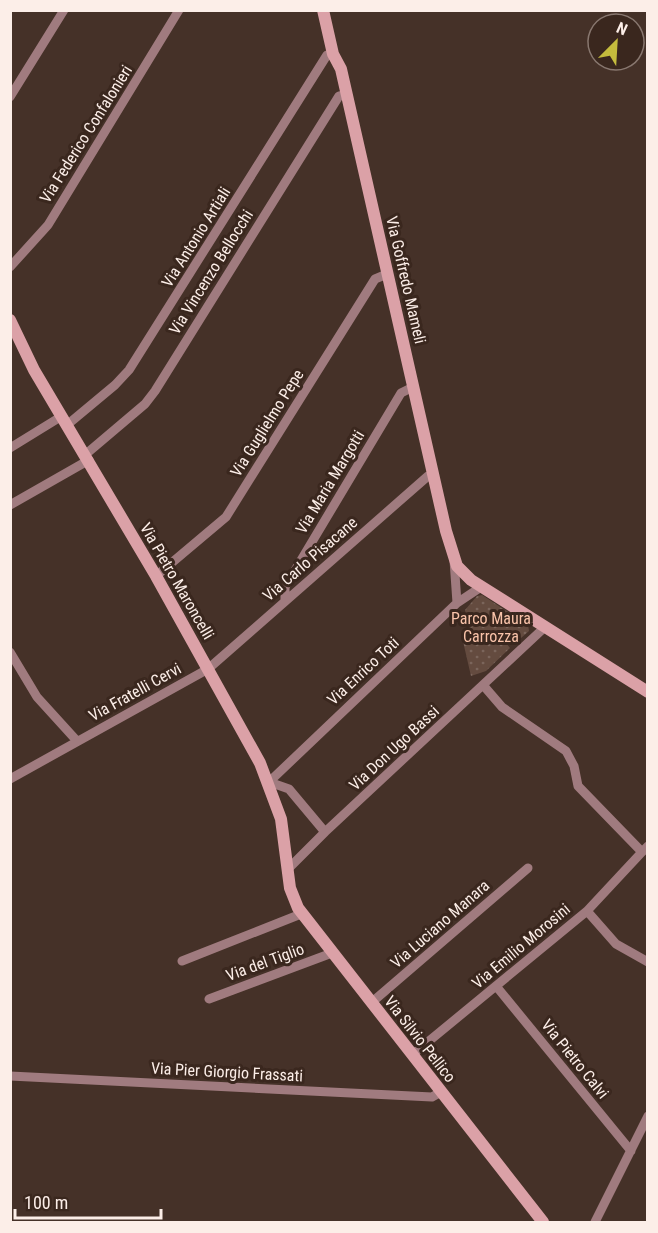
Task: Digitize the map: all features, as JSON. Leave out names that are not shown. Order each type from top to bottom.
[{"type":"street","points":[[10,97],[64,10]]},
{"type":"street","name":"Via Federico Confalonieri","points":[[10,267],[48,225],[179,10]]},
{"type":"street","name":"Via Goffredo Mameli","points":[[323,10],[333,54],[341,69],[454,558],[457,603]]},
{"type":"street","name":"Via Antonio Artiali","points":[[65,420],[115,385],[129,370],[327,55],[333,54]]},
{"type":"street","name":"Via Vincenzo Bellocchi","points":[[10,505],[88,457],[145,404],[339,96],[346,94]]},
{"type":"street","name":"Via Guglielmo Pepe","points":[[156,576],[226,517],[371,286],[378,276],[387,274]]},
{"type":"street","name":"Via Pietro Maroncelli","points":[[10,320],[34,370],[88,457],[156,576],[269,782],[281,819],[288,869]]},
{"type":"street","name":"Via Maria Margotti","points":[[285,600],[285,586],[401,393],[413,387]]},
{"type":"street","points":[[10,448],[65,420]]},
{"type":"street","name":"Via Carlo Pisacane","points":[[208,669],[428,476],[433,475]]},
{"type":"street","name":"Via Goffredo Mameli","points":[[454,558],[462,573],[481,587],[648,692]]},
{"type":"street","name":"Via Enrico Toti","points":[[269,782],[457,603],[481,587]]},
{"type":"street","name":"Via Don Ugo Bassi","points":[[288,869],[324,832],[545,627]]},
{"type":"street","name":"Via Fratelli Cervi","points":[[10,652],[37,697],[77,741]]},
{"type":"street","name":"Via Fratelli Cervi","points":[[10,779],[208,669]]},
{"type":"street","points":[[483,685],[502,706],[567,751],[574,766],[578,786],[645,849]]},
{"type":"street","points":[[269,782],[289,789],[324,832]]},
{"type":"street","name":"Via Emilio Morosini","points":[[412,1055],[587,911],[645,849]]},
{"type":"street","name":"Via Luciano Manara","points":[[371,1003],[528,868]]},
{"type":"street","name":"Via Silvio Pellico","points":[[288,869],[291,894],[301,914],[543,1222]]},
{"type":"street","points":[[587,911],[616,944],[648,962]]},
{"type":"street","points":[[182,961],[301,914]]},
{"type":"street","name":"Via del Tiglio","points":[[209,999],[332,953]]},
{"type":"street","name":"Via Pietro Calvi","points":[[496,986],[631,1151]]},
{"type":"street","name":"Via Pier Giorgio Frassati","points":[[10,1076],[432,1097],[441,1092]]},
{"type":"street","points":[[595,1222],[648,1116]]},
{"type":"green space","name":"Parco Maura Carrozza","points":[[482,595],[528,625],[529,631],[521,638],[515,633],[506,643],[510,648],[486,671],[471,676],[462,637],[470,634],[465,610],[477,596]]}]
